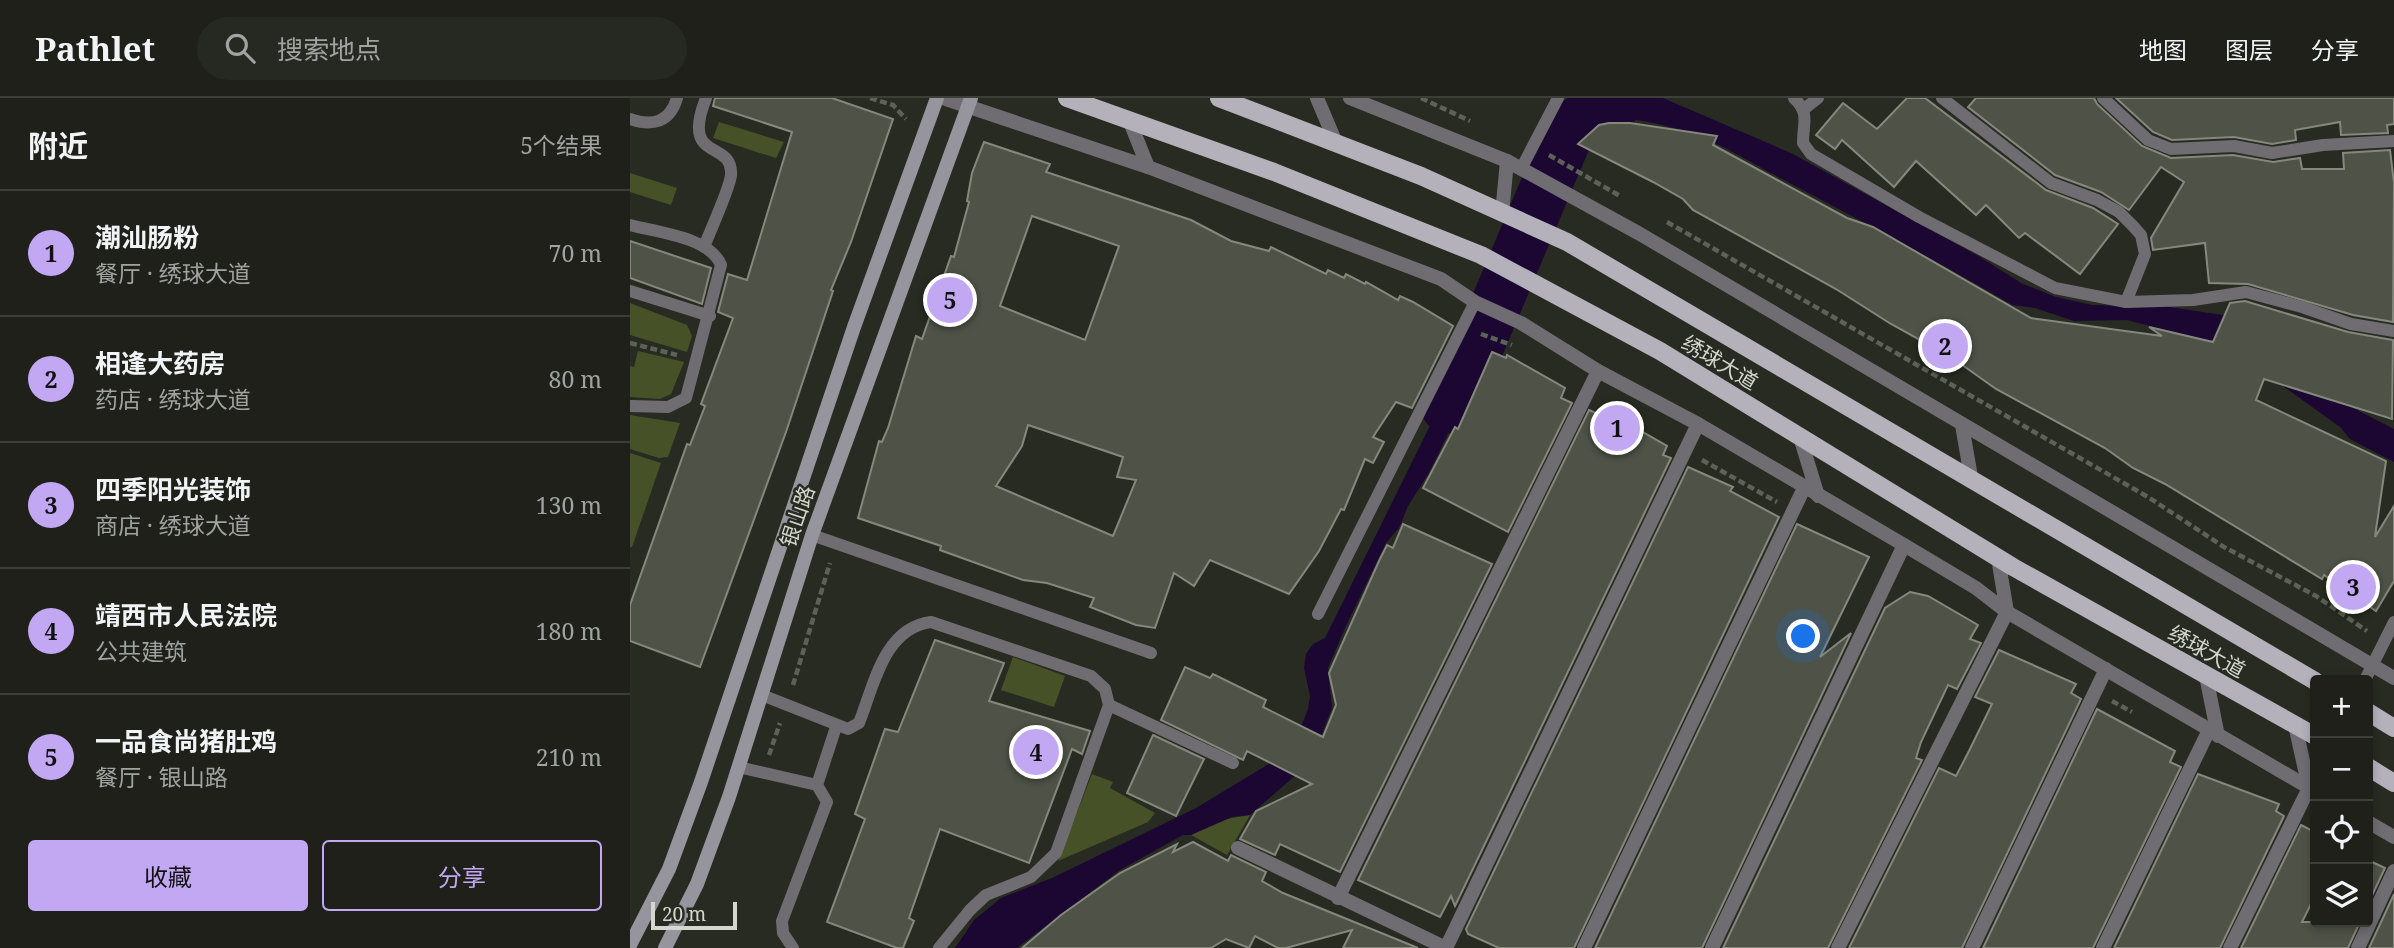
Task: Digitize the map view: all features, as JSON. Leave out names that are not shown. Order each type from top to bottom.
[{"type":"main road","name":"银山路","points":[[630,945],[669,869],[705,773],[854,327],[937,98]]},
{"type":"main road","name":"绣球大道","points":[[1068,98],[1262,168],[1482,255],[1660,351],[1997,558],[2310,733]]},
{"type":"main road","name":"绣球大道","points":[[1219,98],[1421,176],[1567,242],[2310,678]]},
{"type":"main road","name":"银山路","points":[[665,948],[697,884],[762,695],[812,535],[969,102]]},
{"type":"main road","points":[[2373,715],[2394,728]]},
{"type":"main road","points":[[2373,770],[2394,783]]},
{"type":"street","points":[[943,98],[969,102],[1148,167],[1441,279],[1475,302],[1521,323],[1598,371],[1698,424],[1976,588],[2007,612],[2310,789]]},
{"type":"street","points":[[1317,98],[1336,143]]},
{"type":"street","points":[[1350,98],[1507,161],[1573,197],[1821,339],[1962,425],[2394,678]]},
{"type":"street","points":[[1130,122],[1148,167]]},
{"type":"street","points":[[1502,214],[1507,161]]},
{"type":"street","points":[[1338,898],[1598,371]]},
{"type":"street","points":[[1238,848],[1446,948],[1698,424]]},
{"type":"street","points":[[1962,425],[1971,477]]},
{"type":"street","points":[[1800,437],[1818,496]]},
{"type":"street","points":[[1584,948],[1804,488]]},
{"type":"street","points":[[1712,948],[1904,545]]},
{"type":"street","points":[[1838,948],[2007,612],[1997,558]]},
{"type":"street","points":[[1972,948],[2106,668]]},
{"type":"street","points":[[2104,948],[2214,733],[2206,676]]},
{"type":"street","points":[[2295,725],[2310,782]]},
{"type":"street","points":[[2230,948],[2310,794]]},
{"type":"street","points":[[2373,825],[2394,837]]},
{"type":"street","points":[[2358,948],[2394,871]]},
{"type":"lane","points":[[630,119],[654,123],[673,112],[677,98]]},
{"type":"lane","points":[[704,247],[732,177],[730,164],[724,156],[702,142],[697,121],[706,98]]},
{"type":"lane","points":[[1525,171],[1558,98]]},
{"type":"lane","points":[[1794,98],[1804,109],[1806,118],[1803,143],[1811,154],[2036,280],[2078,294],[2126,302],[2193,300],[2246,292],[2351,324],[2394,331]]},
{"type":"lane","points":[[1804,109],[1818,98]]},
{"type":"lane","points":[[1942,98],[2051,183],[2097,200],[2119,212],[2133,226],[2141,235],[2145,254],[2126,302]]},
{"type":"lane","points":[[2103,98],[2148,140],[2171,149],[2234,146],[2272,153],[2323,145],[2394,141]]},
{"type":"lane","points":[[673,112],[697,121]]},
{"type":"lane","points":[[630,225],[704,247],[721,265],[710,316],[686,398],[681,403],[668,407],[630,405]]},
{"type":"lane","points":[[630,290],[710,316]]},
{"type":"lane","points":[[1318,614],[1468,328],[1475,302]]},
{"type":"lane","points":[[812,535],[1151,653]]},
{"type":"lane","points":[[762,695],[836,727],[848,729],[859,723],[886,653],[915,624],[931,622],[1091,676],[1105,689],[1109,705],[1056,853],[1031,877],[986,895],[970,909],[939,948]]},
{"type":"lane","points":[[2368,675],[2394,622]]},
{"type":"lane","points":[[1109,705],[1233,763]]},
{"type":"lane","points":[[817,785],[836,727]]},
{"type":"lane","points":[[738,767],[817,785],[827,802],[782,921],[783,933],[793,948]]},
{"type":"path","points":[[1547,155],[1629,201]]},
{"type":"path","points":[[1665,221],[2148,497],[2224,547],[2316,596],[2383,642]]},
{"type":"path","points":[[1468,328],[1500,342]]},
{"type":"path","points":[[630,343],[697,362]]},
{"type":"path","points":[[1685,451],[1795,509]]},
{"type":"green space","points":[[719,122],[784,142],[776,158],[713,138]]},
{"type":"green space","points":[[630,173],[677,188],[671,205],[630,192]]},
{"type":"green space","points":[[630,303],[687,325],[692,336],[687,352],[630,335]]},
{"type":"green space","points":[[638,351],[684,362],[671,394],[660,399],[630,397],[630,366],[634,367]]},
{"type":"green space","points":[[630,415],[680,423],[668,457],[659,458],[630,449]]},
{"type":"green space","points":[[630,453],[661,463],[632,547],[630,547]]},
{"type":"green space","points":[[1013,657],[1065,676],[1054,707],[1001,690]]},
{"type":"green space","points":[[1092,774],[1113,782],[1110,788],[1155,813],[1148,822],[1058,861]]},
{"type":"green space","points":[[1250,815],[1227,855],[1191,835],[1220,820]]},
{"type":"shaded area","points":[[1572,98],[1663,98],[1791,153],[1980,257],[2021,283],[2056,297],[2092,305],[2169,307],[2223,315],[2324,393],[2394,429],[2394,462],[2350,439],[2340,427],[2269,376],[2197,338],[2127,320],[2074,321],[2035,308],[2012,305],[1869,225],[1700,137],[1650,122],[1611,120],[1599,124],[1584,137],[1580,146],[1582,158],[1553,142]]},
{"type":"shaded area","points":[[1476,344],[1489,349],[1429,473],[1408,506],[1399,528],[1386,543],[1345,628],[1328,668],[1332,708],[1321,736],[1296,775],[1250,815],[1232,817],[1191,835],[1183,835],[1120,870],[1017,948],[955,948],[974,920],[1001,898],[1052,878],[1196,808],[1277,759],[1299,732],[1308,709],[1310,696],[1304,668],[1306,654],[1313,644],[1325,638],[1468,349]]},
{"type":"building","points":[[715,98],[832,98],[893,119],[851,242],[831,290],[833,291],[786,432],[700,667],[630,641],[630,605],[687,444],[690,445],[705,406],[701,404],[733,318],[718,312],[728,274],[747,280],[792,132],[713,106]]},
{"type":"building","points":[[1907,98],[1925,98],[2046,190],[2093,208],[2118,224],[2080,274],[2025,233],[2019,238],[1986,205],[1976,215],[1916,161],[1894,187],[1842,140],[1835,149],[1816,135],[1843,103],[1877,129]]},
{"type":"building","points":[[1976,98],[2094,98],[2097,104],[2142,146],[2171,158],[2233,155],[2273,162],[2300,158],[2302,169],[2344,169],[2343,153],[2390,150],[2394,183],[2393,322],[2353,315],[2248,284],[2209,283],[2205,243],[2153,250],[2151,238],[2184,182],[2161,167],[2129,210],[2101,192],[2055,175],[1968,107]]},
{"type":"building","points":[[2116,98],[2394,98],[2394,124],[2387,125],[2388,133],[2341,135],[2340,122],[2295,130],[2296,140],[2272,144],[2234,137],[2172,140],[2153,132]]},
{"type":"building","points":[[1630,123],[1717,136],[1713,145],[1847,218],[1873,227],[2031,318],[2162,336],[2149,327],[2213,342],[2230,303],[2245,301],[2348,332],[2393,340],[2392,419],[2264,379],[2256,400],[2386,461],[2375,537],[2394,506],[2394,581],[2376,611],[2324,575],[2322,579],[2165,484],[2133,468],[2105,448],[1996,389],[1951,357],[1891,324],[1836,289],[1693,210],[1683,199],[1578,144],[1599,125]]},
{"type":"building","points":[[984,142],[1050,164],[1046,172],[1191,220],[1231,241],[1269,251],[1271,247],[1326,274],[1328,270],[1344,278],[1346,274],[1398,300],[1400,296],[1413,302],[1453,326],[1412,408],[1396,402],[1373,437],[1384,442],[1373,463],[1365,459],[1344,510],[1341,509],[1319,551],[1289,594],[1210,560],[1194,586],[1174,573],[1155,628],[1136,625],[1090,607],[1094,598],[1047,583],[1023,580],[940,550],[941,546],[858,518],[879,441],[882,442],[888,428],[916,336],[922,339],[951,256],[954,257],[969,202],[972,173]],"holes":[[[1032,216],[1119,246],[1085,340],[1000,306]],[[1028,425],[1123,457],[1117,477],[1136,480],[1113,536],[996,486],[1022,446]]]},
{"type":"building","points":[[630,241],[711,268],[702,304],[630,278]]},
{"type":"building","points":[[1492,352],[1506,358],[1507,355],[1565,388],[1561,398],[1572,403],[1508,532],[1423,488],[1455,427],[1458,429]]},
{"type":"building","points":[[1589,410],[1633,430],[1634,427],[1667,446],[1663,455],[1671,458],[1455,906],[1451,896],[1440,917],[1358,880]]},
{"type":"building","points":[[1688,467],[1733,487],[1730,491],[1779,517],[1574,948],[1499,948],[1468,934],[1466,929]]},
{"type":"building","points":[[1403,524],[1492,564],[1340,872],[1280,844],[1275,855],[1240,839],[1256,811],[1312,784],[1247,751],[1243,760],[1161,720],[1185,667],[1210,678],[1213,674],[1266,700],[1263,707],[1323,737],[1336,705],[1329,673],[1379,561],[1387,545],[1393,548]]},
{"type":"building","points":[[1797,524],[1869,557],[1820,657],[1851,633],[1702,948],[1595,948]]},
{"type":"building","points":[[1910,592],[1928,596],[1978,625],[1970,639],[1981,643],[1957,689],[1948,685],[1921,742],[1916,758],[1922,760],[1828,948],[1723,948],[1885,608]]},
{"type":"building","points":[[935,640],[1004,663],[989,701],[1090,731],[1082,754],[1072,749],[1029,863],[940,829],[909,918],[914,921],[903,948],[897,948],[827,922],[865,819],[855,814],[885,729],[898,732]]},
{"type":"building","points":[[1999,650],[2076,684],[2071,693],[2081,699],[1962,948],[1849,948],[1939,768],[1956,776],[1969,751],[1992,704],[1975,697]]},
{"type":"building","points":[[2097,709],[2175,751],[2170,762],[2181,767],[2093,948],[1983,948]]},
{"type":"building","points":[[1153,735],[1204,759],[1176,816],[1127,793]]},
{"type":"building","points":[[2198,774],[2279,804],[2276,811],[2284,816],[2220,948],[2114,948]]},
{"type":"building","points":[[2301,825],[2310,830],[2310,906],[2302,922],[2310,922],[2310,927],[2358,927],[2348,948],[2241,948]]},
{"type":"building","points":[[1193,842],[1228,861],[1231,855],[1266,872],[1262,881],[1283,893],[1418,948],[1343,948],[1352,930],[1286,948],[1278,948],[1255,936],[1249,948],[1226,939],[1211,948],[1022,948],[1061,915],[1120,873],[1177,844],[1173,852]]},
{"type":"building","points":[[2373,862],[2385,868],[2373,893]]},
{"type":"building","points":[[2394,894],[2394,948],[2369,948]]},
{"type":"waterway","points":[[1447,408],[1477,350],[1570,129],[1588,114],[1612,110]]},
{"type":"place","name":"一品食尚猪肚鸡","points":[[950,300]]},
{"type":"place","name":"相逢大药房","points":[[1945,346]]},
{"type":"place","name":"潮汕肠粉","points":[[1617,428]]},
{"type":"place","name":"四季阳光装饰","points":[[2353,587]]},
{"type":"place","name":"靖西市人民法院","points":[[1036,752]]}]
